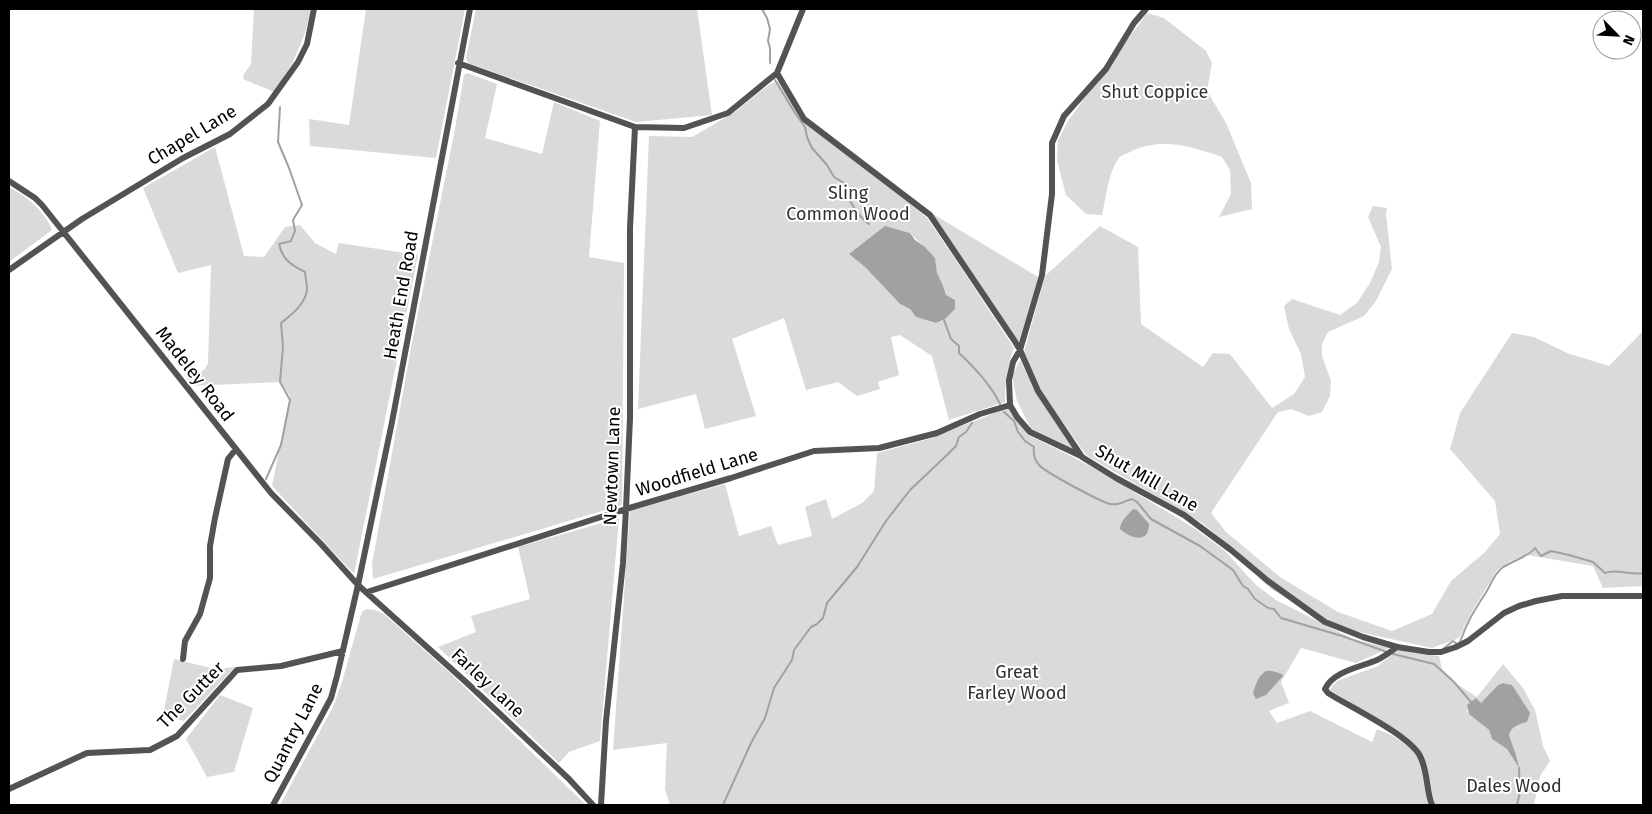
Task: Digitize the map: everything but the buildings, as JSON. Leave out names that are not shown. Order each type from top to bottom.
[{"type":"street","name":"Chapel Lane","points":[[9,270],[64,231],[183,158],[230,134],[268,104],[292,73],[304,50],[314,9]]},
{"type":"street","name":"Heath End Road","points":[[358,586],[392,422],[458,63],[470,9]]},
{"type":"street","points":[[458,63],[635,127],[684,128],[728,113],[777,73],[804,9]]},
{"type":"street","points":[[1082,457],[1030,432],[1017,417],[1010,405],[1008,380],[1013,362],[1020,350],[1042,275],[1052,194],[1052,144],[1064,116],[1106,69],[1134,23],[1146,9]]},
{"type":"street","name":"Shut Mill Lane","points":[[777,73],[804,119],[930,215],[1020,350],[1038,391],[1082,457],[1184,515],[1231,550],[1268,581],[1325,622],[1395,649],[1441,652],[1468,641],[1504,613],[1536,600],[1562,596],[1643,596]]},
{"type":"street","name":"Newtown Lane","points":[[601,805],[606,721],[623,563],[626,509],[630,418],[630,228],[635,127]]},
{"type":"street","name":"Madeley Road","points":[[9,181],[35,198],[64,231],[271,494],[321,544],[358,586]]},
{"type":"street","name":"Woodfield Lane","points":[[367,592],[626,509],[731,478],[814,450],[879,448],[937,432],[980,414],[1010,405]]},
{"type":"street","name":"The Gutter","points":[[183,659],[186,641],[200,614],[210,578],[210,546],[214,518],[228,459],[236,450]]},
{"type":"street","name":"Farley Lane","points":[[358,586],[367,592],[467,683],[593,805]]},
{"type":"street","name":"Quantry Lane","points":[[273,805],[330,698],[358,586]]},
{"type":"street","points":[[1395,649],[1387,655],[1338,676],[1327,684],[1326,691],[1388,728],[1414,748],[1423,762],[1432,805]]},
{"type":"street","name":"The Gutter","points":[[9,789],[87,753],[150,750],[177,736],[237,670],[281,666],[343,652]]},
{"type":"green space","points":[[254,9],[312,9],[304,36],[292,64],[274,92],[243,79],[251,64]]},
{"type":"green space","points":[[366,9],[465,9],[436,158],[310,146],[309,119],[349,125]]},
{"type":"green space","points":[[476,9],[697,9],[712,115],[636,122],[468,63],[466,58]]},
{"type":"green space","name":"Shut Coppice","points":[[1147,13],[1164,18],[1206,51],[1212,63],[1207,91],[1226,123],[1251,183],[1252,209],[1219,217],[1231,194],[1230,170],[1222,157],[1199,149],[1175,144],[1151,145],[1139,148],[1120,157],[1110,179],[1102,215],[1086,214],[1066,195],[1057,160],[1058,140],[1068,121]]},
{"type":"green space","points":[[467,73],[497,84],[485,138],[542,154],[554,102],[600,121],[589,257],[624,263],[622,505],[373,579],[372,564],[411,348],[464,75]]},
{"type":"green space","name":"Sling Common Wood","points":[[778,81],[804,121],[811,128],[859,160],[927,218],[1014,348],[1007,375],[1005,402],[949,420],[932,356],[900,335],[891,337],[899,375],[878,382],[880,389],[857,396],[838,382],[806,390],[784,318],[732,339],[756,416],[705,429],[696,394],[638,409],[649,136],[692,137],[735,112],[770,84]],"holes":[[[885,227],[910,233],[935,258],[937,273],[946,295],[945,319],[936,323],[916,317],[910,309],[900,304],[865,267],[849,254]]]},
{"type":"green space","points":[[215,147],[244,256],[264,257],[285,227],[300,225],[315,243],[336,254],[339,243],[418,255],[354,574],[272,486],[290,396],[280,382],[191,386],[185,374],[193,377],[205,369],[208,363],[211,265],[178,273],[143,188]]},
{"type":"green space","points":[[9,187],[40,210],[52,230],[9,262]]},
{"type":"green space","points":[[1373,206],[1387,208],[1392,269],[1376,301],[1364,316],[1328,332],[1322,344],[1322,356],[1331,381],[1330,396],[1322,412],[1309,416],[1291,409],[1278,412],[1211,513],[1226,532],[1280,577],[1338,612],[1392,631],[1432,614],[1451,581],[1485,552],[1500,534],[1495,501],[1450,449],[1460,413],[1512,333],[1534,337],[1567,353],[1609,366],[1643,331],[1643,586],[1603,588],[1593,566],[1527,555],[1510,561],[1497,570],[1459,638],[1432,648],[1341,628],[1271,589],[1231,547],[1202,523],[1086,455],[1041,391],[1024,352],[1045,276],[1100,226],[1138,247],[1141,324],[1203,367],[1213,353],[1230,354],[1272,408],[1294,394],[1305,377],[1301,354],[1289,329],[1284,306],[1292,299],[1340,315],[1357,303],[1370,283],[1379,262],[1381,247],[1368,217]]},
{"type":"green space","points":[[933,214],[1038,277],[1019,343]]},
{"type":"green space","points":[[1020,360],[1037,394],[1075,451],[1032,431],[1017,401],[1012,376]]},
{"type":"green space","name":"Great Farley Wood","points":[[1012,406],[1028,435],[1111,478],[1194,528],[1224,550],[1256,585],[1276,600],[1353,639],[1389,648],[1356,663],[1301,648],[1281,682],[1289,703],[1269,711],[1277,723],[1310,711],[1372,742],[1377,729],[1394,737],[1411,749],[1419,759],[1429,805],[670,805],[665,789],[667,743],[613,750],[630,511],[725,484],[739,536],[771,526],[778,545],[812,536],[805,507],[826,499],[832,519],[862,503],[874,491],[877,453],[929,439]]},
{"type":"green space","points":[[619,518],[600,741],[569,752],[559,763],[438,647],[476,632],[471,616],[530,599],[518,547]]},
{"type":"green space","points":[[366,609],[384,614],[450,673],[586,805],[280,805],[333,707],[362,612]]},
{"type":"green space","name":"Dales Wood","points":[[1399,649],[1413,653],[1439,656],[1442,669],[1457,684],[1477,697],[1503,664],[1523,688],[1535,710],[1543,746],[1550,761],[1540,776],[1534,805],[1435,805],[1423,755],[1417,747],[1383,722],[1330,690],[1337,681],[1378,666]],"holes":[[[1503,683],[1512,685],[1518,697],[1524,703],[1527,722],[1513,728],[1509,735],[1518,767],[1507,749],[1492,739],[1489,730],[1467,711],[1468,707],[1481,703],[1498,685]]]},
{"type":"green space","points":[[174,659],[215,669],[235,667],[184,721],[173,718],[174,711],[164,710]]},
{"type":"green space","points":[[220,695],[253,708],[234,772],[207,777],[186,739]]},
{"type":"shaded area","points":[[885,226],[910,233],[935,258],[937,273],[946,295],[955,300],[955,309],[945,319],[936,323],[916,317],[910,309],[900,304],[865,267],[849,254]]},
{"type":"shaded area","points":[[1133,509],[1137,510],[1149,524],[1146,535],[1143,537],[1134,537],[1120,529],[1123,521]]},
{"type":"shaded area","points":[[1266,671],[1272,671],[1283,676],[1266,695],[1256,699],[1253,693],[1255,686],[1259,678]]},
{"type":"shaded area","points":[[1503,683],[1512,685],[1530,713],[1527,722],[1513,728],[1509,735],[1519,768],[1507,749],[1492,739],[1489,730],[1469,714],[1467,705],[1476,698],[1481,703],[1498,685]]},
{"type":"waterway","points":[[762,9],[770,29],[768,41],[770,63]]},
{"type":"waterway","points":[[775,80],[805,127],[812,148],[827,165],[834,177],[844,183],[853,206],[869,224]]},
{"type":"waterway","points":[[266,479],[281,445],[290,400],[280,382],[283,347],[281,323],[301,304],[307,288],[305,272],[288,261],[282,254],[279,244],[291,241],[295,231],[293,220],[302,205],[278,142],[280,107]]},
{"type":"waterway","points":[[944,320],[951,339],[959,346],[959,353],[982,377],[1000,404]]},
{"type":"waterway","points":[[1004,412],[1014,421],[1018,432],[1025,441],[1034,447],[1035,458],[1043,469],[1095,498],[1110,504],[1118,504],[1132,499],[1137,502],[1151,519],[1200,546],[1233,570],[1243,586],[1248,589],[1255,599],[1268,608],[1274,609],[1281,618],[1387,652]]},
{"type":"waterway","points":[[723,805],[751,743],[765,718],[774,688],[792,660],[794,650],[811,627],[823,618],[827,603],[857,567],[886,521],[910,490],[956,446],[959,437],[966,432],[972,423]]},
{"type":"waterway","points":[[1460,642],[1465,628],[1496,574],[1502,568],[1528,554],[1535,548],[1541,556],[1551,551],[1593,562],[1605,573],[1614,571],[1634,574],[1643,573]]},
{"type":"waterway","points":[[1443,649],[1453,641],[1457,644]]},
{"type":"waterway","points":[[1393,654],[1434,664],[1453,681],[1471,702]]},
{"type":"waterway","points":[[1517,805],[1520,792],[1519,768]]}]
